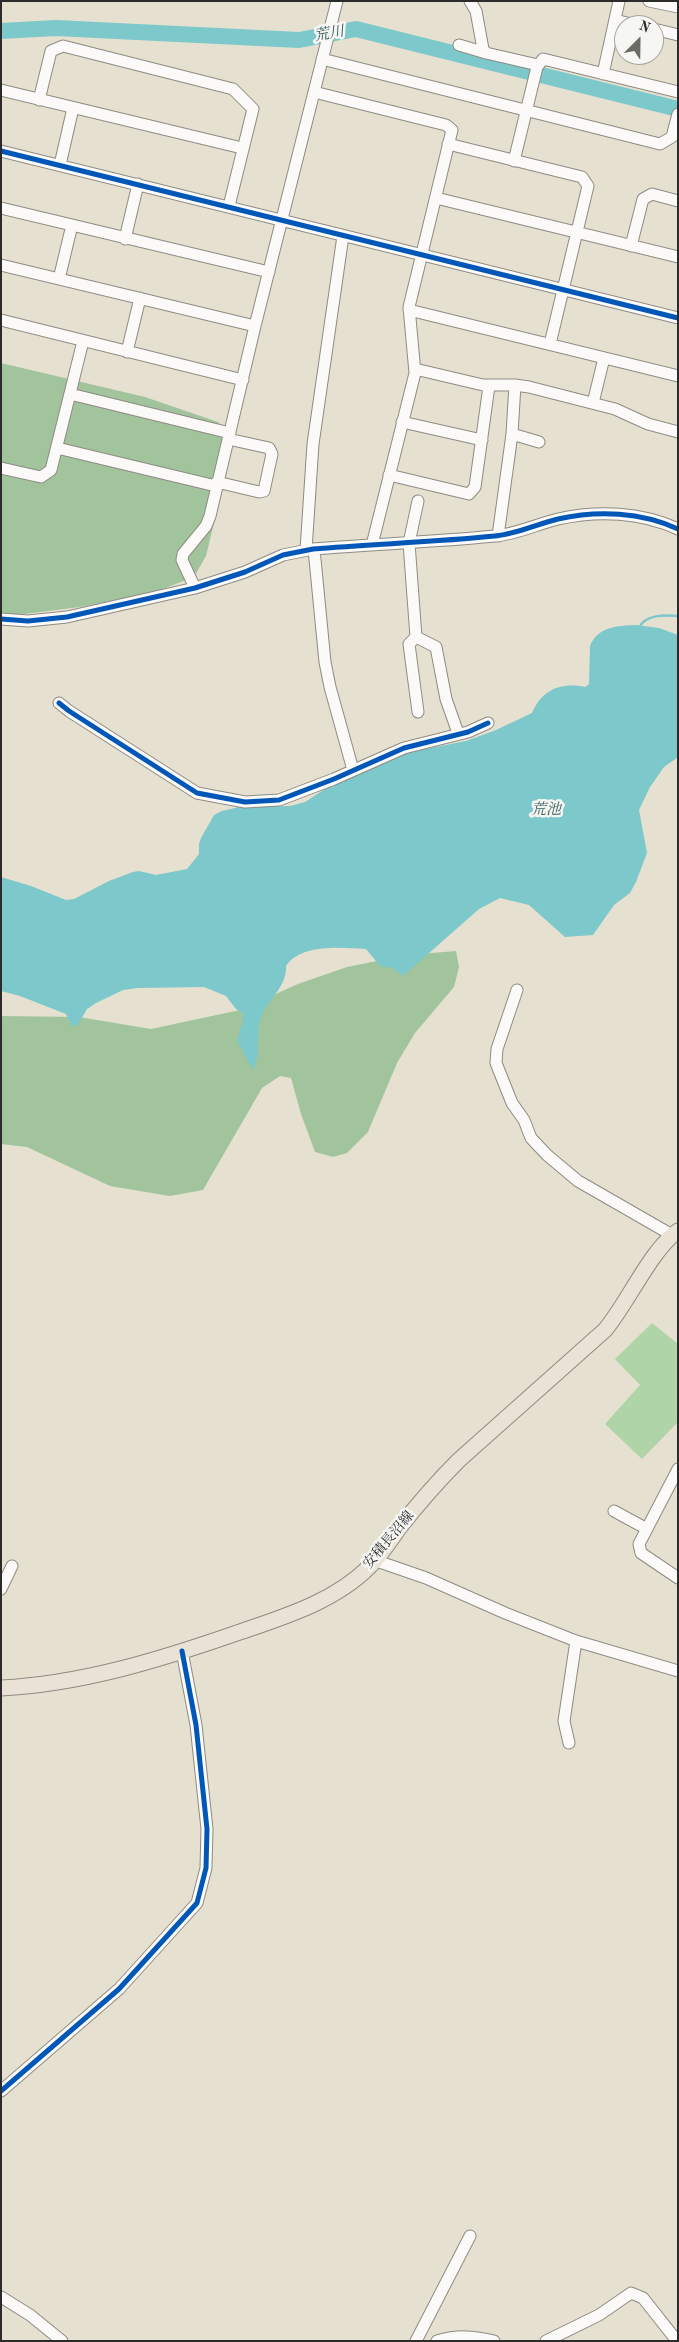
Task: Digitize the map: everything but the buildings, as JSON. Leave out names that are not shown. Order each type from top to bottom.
[{"type":"main road","name":"安積長沼線","points":[[1,1688],[27,1687],[91,1676],[182,1652],[324,1600],[358,1576],[374,1560],[441,1477],[605,1330],[617,1316],[659,1250],[675,1233]]},
{"type":"street","points":[[195,588],[182,560],[183,554],[206,526],[336,1]]},
{"type":"street","points":[[470,1],[476,11],[483,49],[486,53]]},
{"type":"street","points":[[616,15],[619,1]]},
{"type":"street","points":[[649,1],[678,6]]},
{"type":"street","points":[[603,74],[614,24]]},
{"type":"street","points":[[664,32],[678,35]]},
{"type":"street","points":[[459,45],[538,65]]},
{"type":"street","points":[[39,100],[51,51],[63,46],[233,89],[253,109],[228,206]]},
{"type":"street","points":[[322,59],[660,144],[672,136],[678,114]]},
{"type":"street","points":[[514,161],[538,65],[543,59],[678,92]]},
{"type":"street","points":[[1,90],[242,148]]},
{"type":"street","points":[[314,92],[446,125],[452,130],[409,310],[415,369],[372,545]]},
{"type":"street","points":[[60,165],[73,108]]},
{"type":"street","points":[[448,144],[584,178],[588,187],[550,344]]},
{"type":"street","points":[[1,151],[678,318]]},
{"type":"street","points":[[125,239],[138,184]]},
{"type":"street","points":[[632,246],[643,199],[652,194],[678,201]]},
{"type":"street","points":[[436,198],[678,257]]},
{"type":"street","points":[[1,208],[269,272]]},
{"type":"street","points":[[59,279],[72,226]]},
{"type":"street","points":[[343,236],[313,444],[310,550],[325,662],[353,770]]},
{"type":"street","points":[[1,265],[255,326]]},
{"type":"street","points":[[127,352],[140,298]]},
{"type":"street","points":[[409,310],[678,376]]},
{"type":"street","points":[[1,320],[243,380]]},
{"type":"street","points":[[1,468],[42,477],[51,470],[83,341]]},
{"type":"street","points":[[593,403],[604,358]]},
{"type":"street","points":[[415,369],[489,386],[515,385],[593,403],[623,411],[656,427],[678,432]]},
{"type":"street","points":[[498,536],[512,434],[515,385]]},
{"type":"street","points":[[389,475],[468,494],[475,487],[489,386]]},
{"type":"street","points":[[57,448],[217,484],[259,492],[264,491],[272,454],[269,448],[70,394]]},
{"type":"street","points":[[402,422],[482,440]]},
{"type":"street","points":[[512,434],[539,442]]},
{"type":"street","points":[[418,501],[409,542],[416,637],[409,644],[418,712]]},
{"type":"street","points":[[1,619],[28,621],[67,617],[195,588],[245,572],[283,555],[310,550],[498,536],[558,519],[585,515],[630,515],[678,529]]},
{"type":"street","points":[[416,637],[436,646],[446,699],[458,733]]},
{"type":"street","points":[[60,703],[69,712],[197,792],[205,796],[244,802],[279,800],[404,748],[468,732],[488,723]]},
{"type":"street","points":[[517,990],[497,1049],[496,1063],[512,1103],[524,1120],[531,1138],[547,1155],[578,1180],[675,1233]]},
{"type":"street","points":[[678,1469],[639,1544],[640,1553],[678,1578]]},
{"type":"street","points":[[614,1511],[647,1529]]},
{"type":"street","points":[[374,1560],[426,1578],[505,1613],[576,1641],[678,1671]]},
{"type":"street","points":[[1,1589],[12,1566]]},
{"type":"street","points":[[569,1743],[564,1722],[576,1641]]},
{"type":"street","points":[[1,2091],[120,1989],[192,1910],[199,1898],[206,1868],[207,1829],[196,1725],[182,1652]]},
{"type":"street","points":[[416,2341],[470,2236]]},
{"type":"street","points":[[546,2341],[599,2315],[631,2293],[643,2298],[677,2341]]},
{"type":"street","points":[[1,2297],[30,2315],[62,2341]]},
{"type":"street","points":[[437,2341],[450,2337],[472,2336],[494,2341]]},
{"type":"green space","points":[[1,363],[145,397],[218,422],[229,434],[231,452],[206,556],[194,577],[152,593],[80,607],[1,617]]},
{"type":"green space","points":[[456,951],[459,967],[454,987],[415,1033],[397,1063],[368,1132],[347,1153],[333,1157],[315,1152],[301,1114],[291,1078],[280,1076],[262,1088],[203,1190],[170,1196],[110,1186],[27,1147],[1,1144],[1,1016],[79,1017],[151,1029],[240,1010],[298,984],[347,967],[407,955]]},
{"type":"green space","points":[[652,1323],[678,1344],[678,1422],[642,1459],[605,1424],[640,1385],[615,1359]]},
{"type":"water","name":"荒池","points":[[636,625],[659,628],[678,635],[678,757],[664,767],[650,787],[639,810],[647,853],[636,882],[630,893],[614,905],[593,935],[565,937],[529,905],[500,898],[479,909],[403,976],[392,968],[380,966],[366,949],[323,948],[312,950],[293,959],[286,966],[284,980],[261,1017],[258,1031],[257,1058],[253,1070],[237,1041],[243,1013],[236,1009],[226,996],[204,987],[123,990],[87,1009],[77,1026],[71,1025],[66,1014],[20,996],[1,991],[1,877],[31,886],[66,900],[74,899],[109,881],[133,872],[139,871],[156,875],[187,869],[199,854],[201,838],[214,815],[239,807],[290,806],[305,802],[328,787],[405,753],[466,741],[496,730],[532,713],[541,699],[553,690],[568,686],[585,687],[589,684],[590,646],[594,639],[598,634],[609,628]]},
{"type":"waterway","name":"荒川","points":[[1,31],[56,28],[299,40],[356,29],[678,109]]},
{"type":"waterway","points":[[639,628],[646,620],[656,616],[678,616]]},
{"type":"cycle path","points":[[1,151],[678,318]]},
{"type":"cycle path","points":[[1,619],[28,621],[67,617],[195,588],[245,572],[283,555],[313,549],[495,536],[558,519],[588,514],[634,516],[664,523],[678,529]]},
{"type":"cycle path","points":[[59,703],[197,793],[245,802],[279,800],[334,779],[404,748],[468,732],[488,723]]},
{"type":"cycle path","points":[[1,2091],[119,1989],[197,1903],[206,1868],[207,1829],[196,1725],[182,1651]]}]
